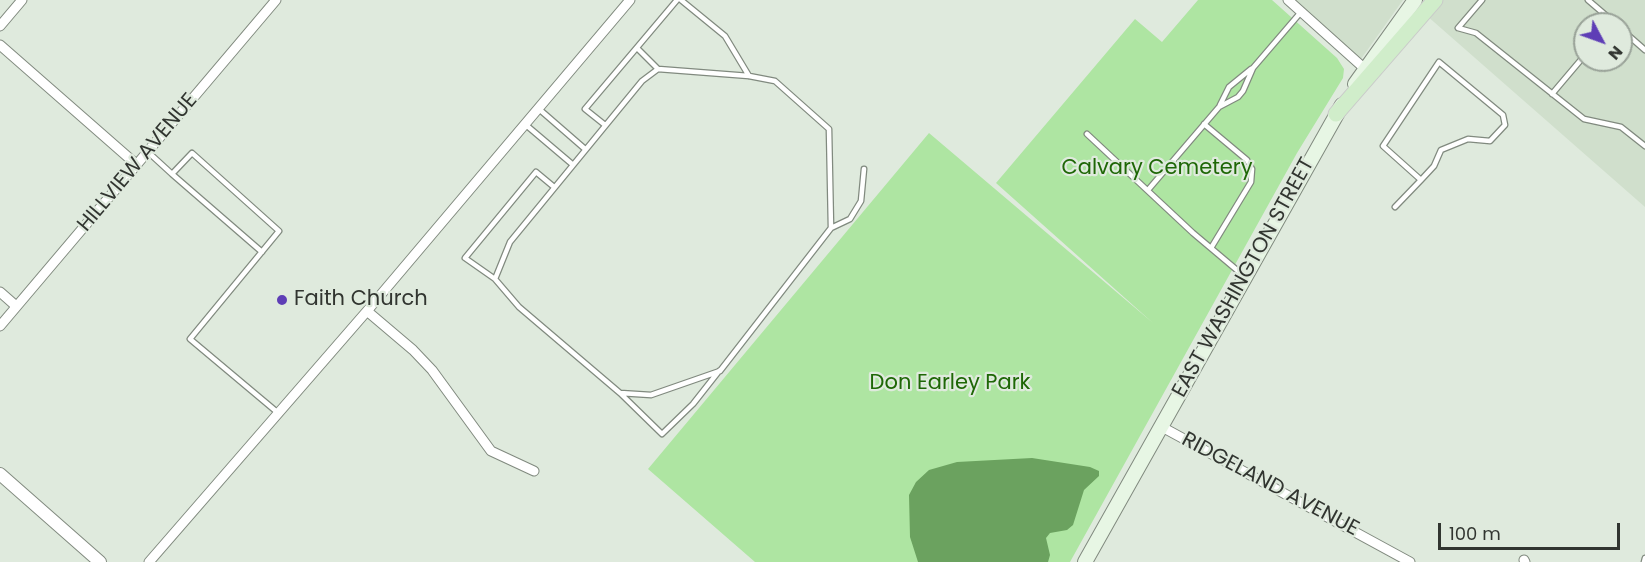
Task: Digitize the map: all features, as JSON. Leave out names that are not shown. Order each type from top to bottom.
[{"type":"main road","name":"EAST WASHINGTON STREET","points":[[1085,562],[1336,114],[1415,0]]},
{"type":"main road","points":[[1336,114],[1435,0]]},
{"type":"street","points":[[0,26],[22,0]]},
{"type":"street","name":"HILLVIEW AVENUE","points":[[0,326],[276,0]]},
{"type":"street","points":[[149,562],[367,311],[630,0]]},
{"type":"street","points":[[1287,0],[1365,69]]},
{"type":"street","points":[[0,45],[137,165]]},
{"type":"street","points":[[0,292],[16,306]]},
{"type":"street","points":[[367,311],[413,350],[432,370],[491,451],[534,471]]},
{"type":"street","name":"RIDGELAND AVENUE","points":[[1162,427],[1410,562]]},
{"type":"street","points":[[0,474],[100,562]]},
{"type":"lane","points":[[605,125],[585,109],[679,0],[725,36],[749,76]]},
{"type":"lane","points":[[1482,0],[1458,28],[1476,33],[1584,119],[1621,127],[1645,146]]},
{"type":"lane","points":[[1588,0],[1601,12]]},
{"type":"lane","points":[[1148,189],[1219,107],[1229,87],[1253,68],[1301,12]]},
{"type":"lane","points":[[1633,40],[1645,50]]},
{"type":"lane","points":[[637,48],[658,69],[749,76],[775,81],[829,129],[831,228]]},
{"type":"lane","points":[[1395,207],[1421,180],[1434,166],[1441,150],[1468,139],[1490,141],[1505,125],[1503,115],[1440,62],[1383,146],[1421,180]]},
{"type":"lane","points":[[1219,107],[1238,97],[1244,91],[1253,68]]},
{"type":"lane","points":[[495,279],[510,242],[642,81],[658,69]]},
{"type":"lane","points":[[1552,94],[1573,69]]},
{"type":"lane","points":[[539,109],[585,149]]},
{"type":"lane","points":[[1204,124],[1247,160],[1252,169],[1251,182],[1211,248]]},
{"type":"lane","points":[[526,125],[572,164]]},
{"type":"lane","points":[[1087,134],[1244,276]]},
{"type":"lane","points":[[148,152],[262,252]]},
{"type":"lane","points":[[172,174],[192,153],[279,231],[190,339],[277,412]]},
{"type":"lane","points":[[554,187],[536,172],[465,258],[495,279],[519,307],[620,393],[662,434],[693,404],[831,228],[850,219],[861,201],[864,169]]},
{"type":"lane","points":[[620,393],[651,395],[720,370]]},
{"type":"shaded area","points":[[1295,0],[1403,0],[1361,59]]},
{"type":"shaded area","points":[[1438,0],[1645,0],[1645,207],[1426,15]]},
{"type":"shaded area","points":[[1032,458],[1090,467],[1099,471],[1099,476],[1084,490],[1073,525],[1067,530],[1050,533],[1046,538],[1050,555],[1048,562],[918,562],[910,537],[909,495],[916,482],[929,470],[957,462]]},
{"type":"green space","name":"Don Earley Park","points":[[1198,0],[1272,0],[1337,58],[1344,69],[1343,78],[1297,153],[1070,562],[755,562],[648,469],[929,133],[1153,323],[996,183],[1135,19],[1162,42]]},
{"type":"place","name":"Faith Church","points":[[282,300]]},
{"type":"park label","name":"Calvary Cemetery","points":[[1157,169]]}]
